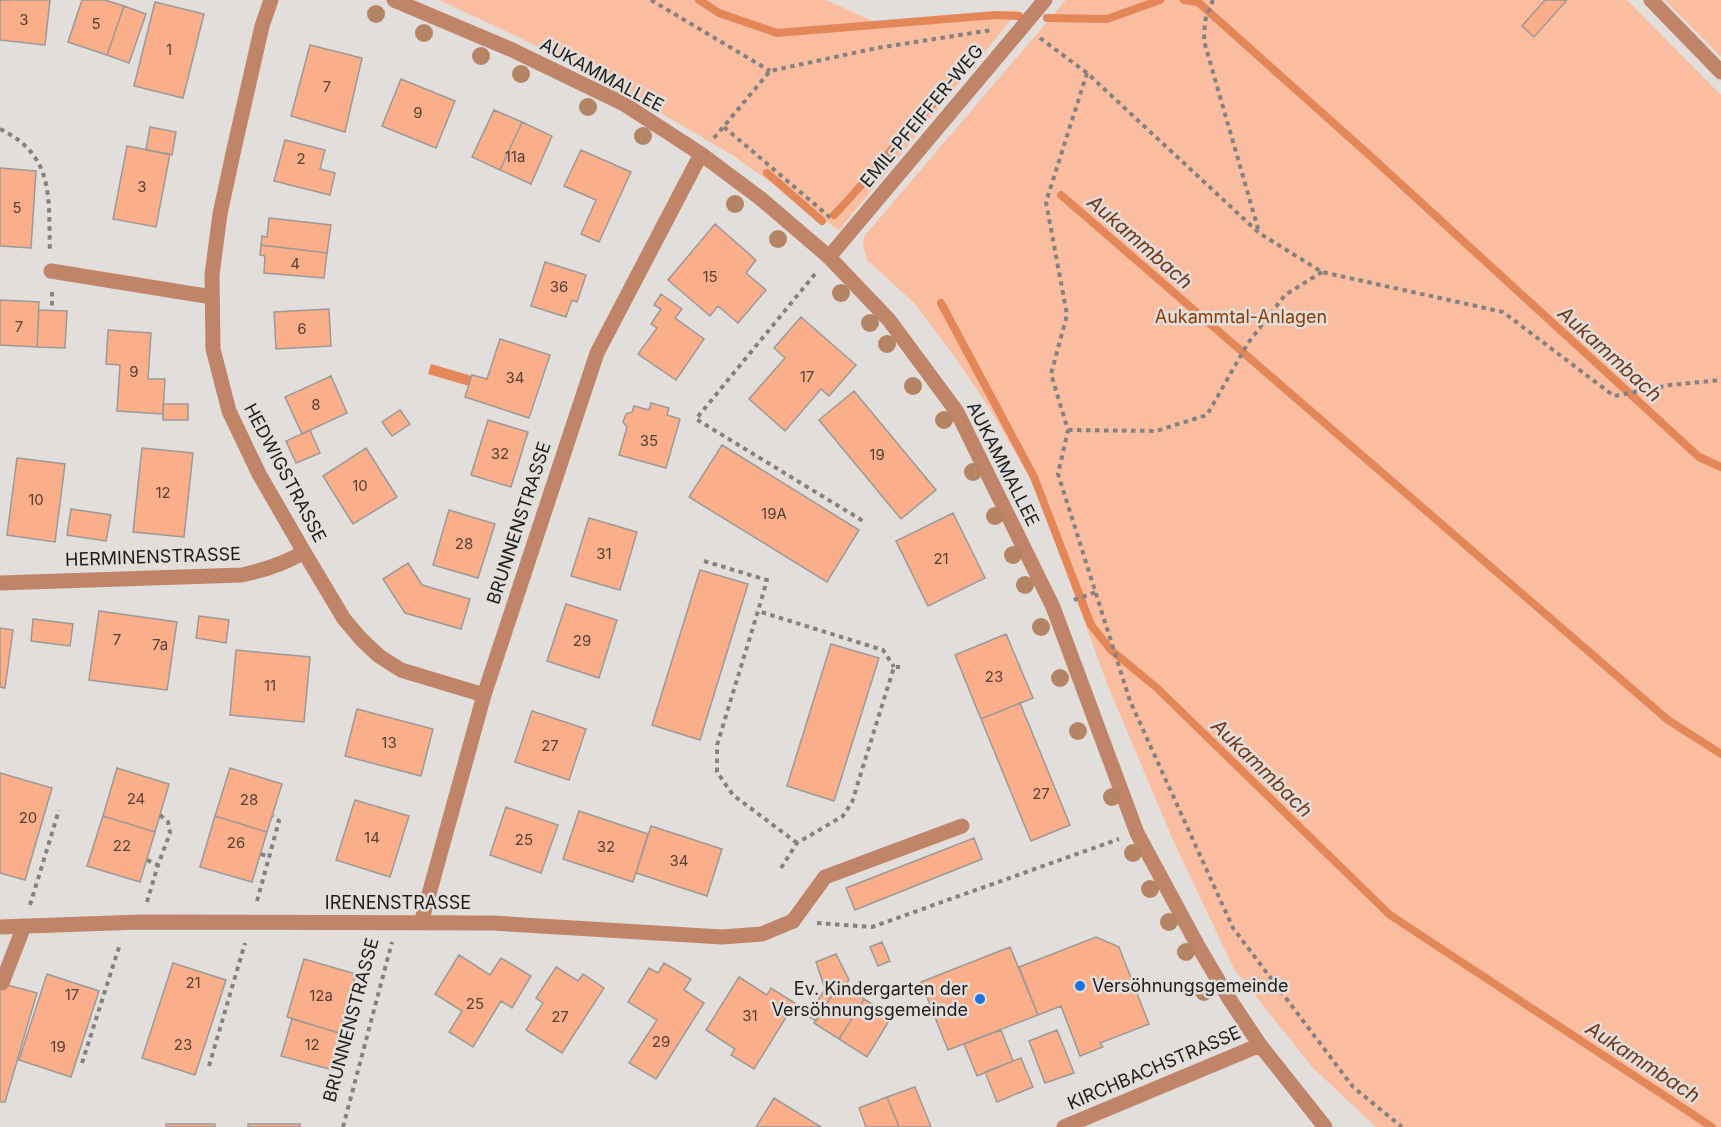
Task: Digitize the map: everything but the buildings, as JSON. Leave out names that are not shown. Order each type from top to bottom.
[{"type":"street","name":"HEDWIGSTRASSE","points":[[271,0],[249,82],[220,214],[212,275],[213,349],[229,411],[259,474],[344,619],[379,656],[401,670],[484,695]]},
{"type":"street","name":"AUKAMMALLEE","points":[[394,0],[510,49],[624,104],[701,154],[760,198],[829,257],[889,320],[957,412],[1053,607],[1137,833],[1228,997],[1260,1045],[1324,1127]]},
{"type":"street","name":"EMIL-PFEIFFER-WEG","points":[[829,257],[1045,0]]},
{"type":"street","points":[[1651,0],[1721,72]]},
{"type":"street","name":"BRUNNENSTRASSE","points":[[421,923],[484,695],[597,353],[701,154]]},
{"type":"street","points":[[51,271],[212,297]]},
{"type":"street","name":"HERMINENSTRASSE","points":[[0,583],[242,575],[277,566],[304,552]]},
{"type":"street","points":[[793,921],[825,877],[962,826]]},
{"type":"street","name":"IRENENSTRASSE","points":[[0,927],[133,923],[493,923],[722,937],[762,934],[793,921]]},
{"type":"street","points":[[2,983],[24,926]]},
{"type":"street","name":"KIRCHBACHSTRASSE","points":[[1064,1127],[1260,1045]]},
{"type":"path","points":[[651,0],[770,71]]},
{"type":"path","points":[[1213,0],[1205,21],[1204,41],[1259,233]]},
{"type":"path","points":[[701,154],[770,71],[877,48],[1023,26],[1087,73],[1259,233],[1322,273],[1503,312],[1614,396],[1670,385],[1721,380]]},
{"type":"path","points":[[1087,73],[1046,202],[1067,315],[1051,374],[1068,430],[1058,474],[1130,701],[1233,928],[1353,1087],[1402,1127]]},
{"type":"path","points":[[724,127],[849,233]]},
{"type":"path","points":[[0,129],[12,134],[32,152],[43,169],[47,186],[52,310]]},
{"type":"path","points":[[829,257],[696,419],[863,521]]},
{"type":"path","points":[[1068,430],[1156,431],[1207,415],[1248,343],[1285,295],[1322,273]]},
{"type":"path","points":[[704,561],[767,580],[717,745],[717,771],[733,795],[797,843]]},
{"type":"path","points":[[1074,600],[1094,593]]},
{"type":"path","points":[[758,611],[883,650],[894,667]]},
{"type":"path","points":[[894,667],[900,667]]},
{"type":"path","points":[[781,868],[797,843],[843,816],[852,802],[894,667]]},
{"type":"path","points":[[24,926],[59,810]]},
{"type":"path","points":[[82,1063],[133,923],[170,833],[168,822],[160,815]]},
{"type":"path","points":[[793,921],[872,927],[1137,833]]},
{"type":"path","points":[[261,854],[269,857]]},
{"type":"path","points":[[147,860],[158,865]]},
{"type":"path","name":"BRUNNENSTRASSE","points":[[343,1127],[397,922]]},
{"type":"green space","points":[[439,0],[826,0],[877,23],[1019,10],[839,230],[732,155],[588,70]]},
{"type":"green space","name":"Aukammtal-Anlagen","points":[[1066,0],[1627,0],[1721,95],[1721,1127],[1376,1127],[1313,1068],[1234,969],[1173,840],[1108,686],[1033,483],[990,409],[955,357],[914,303],[867,260],[863,245],[865,235]]},
{"type":"green space","points":[[1665,0],[1721,0],[1721,57]]},
{"type":"shaded area","points":[[431,364],[472,376],[469,386],[428,374]]},
{"type":"waterway","name":"Aukammbach","points":[[699,0],[719,13],[777,33],[995,15],[1019,16]]},
{"type":"waterway","name":"Aukammbach","points":[[1047,18],[1107,19],[1160,0]]},
{"type":"waterway","name":"Aukammbach","points":[[1184,0],[1198,2],[1367,153],[1699,457],[1721,467]]},
{"type":"waterway","name":"Aukammbach","points":[[834,215],[938,99]]},
{"type":"waterway","name":"Aukammbach","points":[[767,173],[822,221]]},
{"type":"waterway","name":"Aukammbach","points":[[1061,195],[1668,720],[1721,754]]},
{"type":"waterway","name":"Aukammbach","points":[[941,303],[1034,477],[1091,625],[1111,650],[1157,688],[1390,915],[1712,1127]]},
{"type":"place","name":"Versöhnungsgemeinde","points":[[1080,986]]},
{"type":"place","name":"Ev. Kindergarten der Versöhnungsgemeinde","points":[[980,999]]}]
